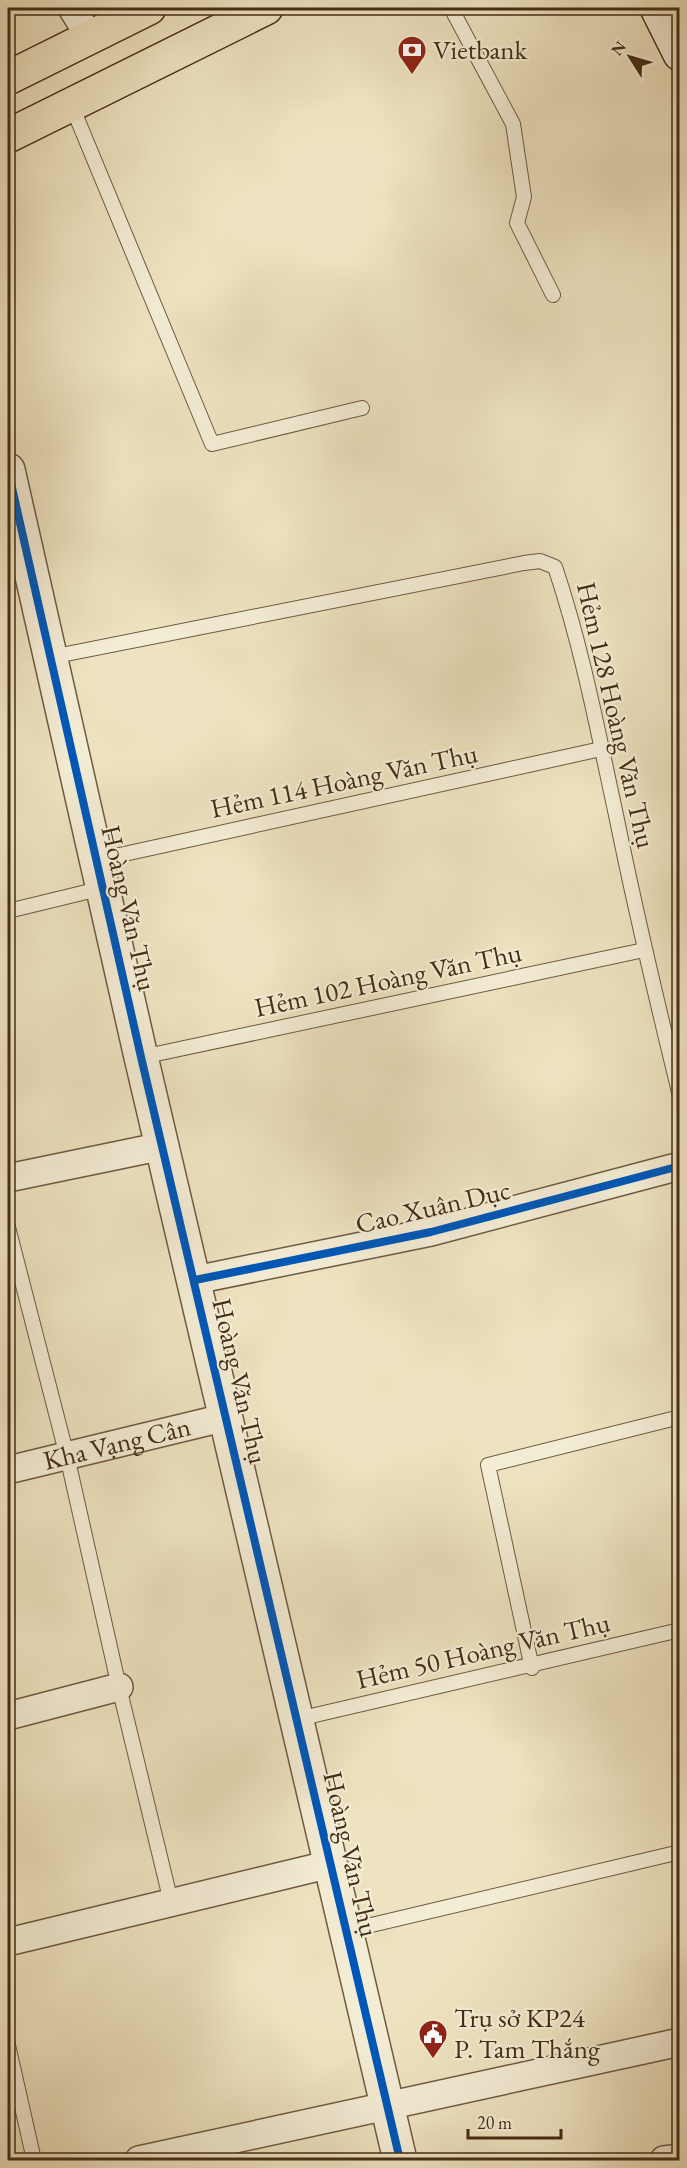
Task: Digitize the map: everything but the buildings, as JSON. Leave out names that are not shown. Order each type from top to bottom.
[{"type":"main road","points":[[8,78],[91,39],[149,8]]},
{"type":"main road","points":[[8,136],[266,8]]},
{"type":"street","points":[[72,8],[91,39]]},
{"type":"street","points":[[657,8],[680,54]]},
{"type":"street","name":"Hoàng Văn Thụ","points":[[8,470],[15,541],[51,657],[141,1057],[400,2160]]},
{"type":"street","points":[[8,1178],[163,1146]]},
{"type":"street","name":"Cao Xuân Dục","points":[[195,1280],[431,1232],[680,1166]]},
{"type":"street","name":"Kha Vạng Cân","points":[[8,1470],[227,1417]]},
{"type":"street","points":[[8,1716],[119,1687]]},
{"type":"street","points":[[8,1942],[331,1864]]},
{"type":"street","points":[[139,2160],[388,2108],[680,2042]]},
{"type":"street","points":[[664,2160],[680,2158]]},
{"type":"lane","points":[[451,8],[513,124],[524,197],[517,223],[553,295]]},
{"type":"lane","points":[[71,104],[212,444],[362,408]]},
{"type":"lane","name":"Hẻm 128 Hoàng Văn Thụ","points":[[51,657],[540,561],[555,567],[566,600],[644,950],[680,1096]]},
{"type":"lane","name":"Hẻm 114 Hoàng Văn Thụ","points":[[8,911],[100,874],[601,749]]},
{"type":"lane","name":"Hẻm 102 Hoàng Văn Thụ","points":[[141,1057],[644,950]]},
{"type":"lane","points":[[8,1227],[67,1456],[119,1687],[171,1902]]},
{"type":"lane","points":[[532,1668],[488,1465],[680,1417]]},
{"type":"lane","name":"Hẻm 50 Hoàng Văn Thụ","points":[[298,1719],[680,1630]]},
{"type":"lane","points":[[346,1931],[680,1852]]},
{"type":"lane","points":[[8,2045],[34,2160]]},
{"type":"cycle path","points":[[8,470],[141,1057],[400,2160]]},
{"type":"cycle path","points":[[195,1280],[431,1232],[680,1166]]},
{"type":"place","name":"Vietbank","points":[[412,76]]},
{"type":"place","name":"Trụ sở KP24 P. Tam Thắng","points":[[433,2060]]}]
